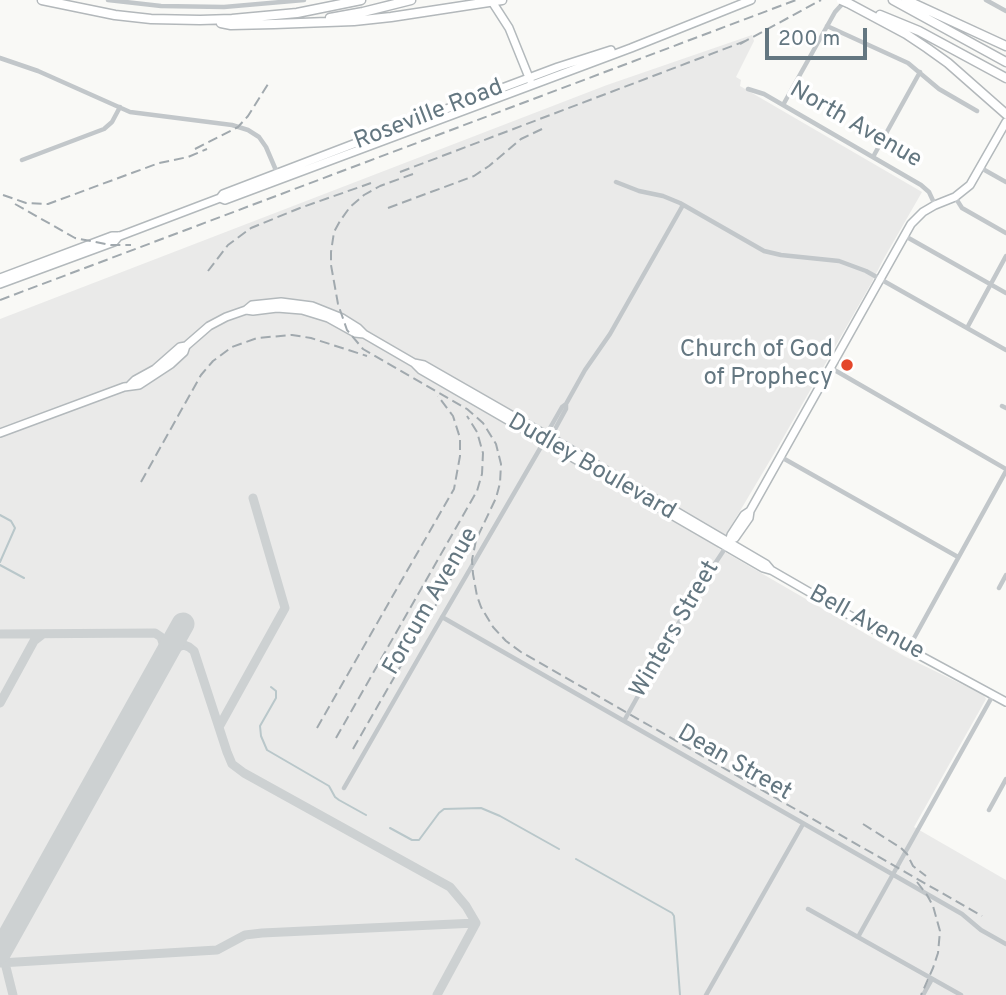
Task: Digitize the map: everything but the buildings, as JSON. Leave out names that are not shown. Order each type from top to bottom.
[{"type":"highway","points":[[43,0],[115,15],[200,20],[297,13],[361,0]]},
{"type":"highway","points":[[296,24],[411,0]]},
{"type":"highway","points":[[200,20],[231,25],[296,24],[391,17],[502,0]]},
{"type":"highway","points":[[845,1],[887,21],[919,31],[1006,78]]},
{"type":"highway","points":[[900,1],[1006,46]]},
{"type":"highway","points":[[900,1],[1006,62]]},
{"type":"highway","points":[[887,21],[948,63],[1006,114]]},
{"type":"main road","name":"Roseville Road","points":[[0,278],[112,236],[120,236],[220,198],[223,194],[279,176],[751,0]]},
{"type":"main road","points":[[492,1],[509,28],[530,81]]},
{"type":"main road","name":"Winters Street","points":[[728,543],[781,457],[911,224],[934,205],[955,197],[970,185],[1006,122]]},
{"type":"main road","name":"Roseville Road","points":[[0,284],[114,242],[120,236]]},
{"type":"main road","name":"Dudley Boulevard","points":[[0,433],[130,385],[155,369],[180,347],[186,346],[198,334],[252,305],[291,303],[312,306],[342,318],[421,370],[547,437],[728,543]]},
{"type":"main road","name":"Bell Avenue","points":[[728,543],[908,649],[1006,702]]},
{"type":"street","points":[[108,0],[161,6],[223,7],[304,0]]},
{"type":"street","points":[[986,0],[1006,11]]},
{"type":"street","points":[[783,105],[837,9],[845,1]]},
{"type":"street","points":[[827,26],[903,61],[946,94],[977,111]]},
{"type":"street","points":[[0,58],[137,113],[232,125],[248,130],[267,147],[279,176]]},
{"type":"street","points":[[873,157],[920,72]]},
{"type":"street","name":"North Avenue","points":[[748,89],[764,94],[923,186],[934,205]]},
{"type":"street","points":[[22,160],[104,129],[112,122],[120,107]]},
{"type":"street","points":[[981,168],[1006,182]]},
{"type":"street","points":[[616,182],[683,205],[764,251],[839,261],[860,268],[1006,350]]},
{"type":"street","points":[[955,197],[962,208],[1006,233]]},
{"type":"street","name":"Forcum Avenue","points":[[344,788],[547,437],[554,430],[584,370],[610,334],[683,205]]},
{"type":"street","points":[[904,236],[1006,293]]},
{"type":"street","points":[[967,328],[1006,256]]},
{"type":"street","points":[[831,367],[1006,470],[908,649]]},
{"type":"street","points":[[781,457],[958,557]]},
{"type":"street","name":"Winters Street","points":[[624,721],[695,594],[728,543]]},
{"type":"street","points":[[999,588],[1006,575]]},
{"type":"street","name":"Dean Street","points":[[442,617],[962,914],[981,930],[1006,944]]},
{"type":"street","points":[[858,937],[993,695]]},
{"type":"street","points":[[989,810],[1006,779]]},
{"type":"street","points":[[706,995],[803,824]]},
{"type":"street","points":[[808,909],[961,995]]},
{"type":"street","points":[[923,995],[932,979]]},
{"type":"shaded area","points":[[752,35],[754,41],[736,77],[741,80],[740,86],[922,192],[718,548],[904,656],[984,695],[986,699],[914,827],[1006,880],[1006,995],[0,995],[0,319],[607,85]]},
{"type":"waterway","points":[[0,515],[11,521],[15,528],[0,562]]},
{"type":"waterway","points":[[0,565],[24,578]]},
{"type":"waterway","points":[[271,687],[276,691],[276,698],[260,726],[267,750],[329,786],[335,797],[366,815]]},
{"type":"waterway","points":[[390,828],[412,840],[419,840],[444,809],[481,808],[559,849]]},
{"type":"waterway","points":[[576,859],[672,913],[680,995]]},
{"type":"taxiway","points":[[219,727],[285,608],[253,498]]},
{"type":"taxiway","points":[[0,634],[155,633],[161,637],[166,653]]},
{"type":"taxiway","points":[[0,703],[34,641],[43,634]]},
{"type":"taxiway","points":[[168,650],[184,645],[194,651],[232,764],[450,887],[476,923]]},
{"type":"taxiway","points":[[0,963],[217,950],[245,935],[262,933],[476,923]]},
{"type":"taxiway","points":[[437,995],[476,923]]},
{"type":"taxiway","points":[[0,943],[13,995]]},
{"type":"runway","points":[[0,952],[183,624]]},
{"type":"railway","points":[[0,300],[796,0]]},
{"type":"railway","points":[[740,44],[821,0]]},
{"type":"railway","points":[[400,172],[748,40]]},
{"type":"railway","points":[[195,149],[238,127],[270,81]]},
{"type":"railway","points":[[388,208],[474,176],[521,139],[542,129]]},
{"type":"railway","points":[[3,195],[26,203],[48,204],[159,163],[188,157],[207,149]]},
{"type":"railway","points":[[413,174],[380,186],[350,207],[334,232],[331,265],[338,304],[347,330],[363,349],[467,409],[483,423],[496,444],[501,464],[500,483],[496,498],[476,540],[472,560],[477,596],[493,627],[521,652],[982,916]]},
{"type":"railway","points":[[208,271],[228,245],[251,228],[371,183]]},
{"type":"railway","points":[[15,204],[75,238],[111,245],[131,245]]},
{"type":"railway","points":[[141,482],[201,375],[213,361],[232,347],[257,338],[292,335],[311,338],[367,356]]},
{"type":"railway","points":[[317,728],[454,489],[460,456],[460,438],[453,416],[438,396]]},
{"type":"railway","points":[[336,738],[477,491],[482,474],[483,453],[477,432],[467,416]]},
{"type":"railway","points":[[353,749],[472,542]]},
{"type":"railway","points":[[863,824],[901,848],[913,866],[926,876]]},
{"type":"railway","points":[[917,882],[933,906],[940,931],[938,953],[921,995]]},
{"type":"place","name":"Church of God of Prophecy","points":[[847,365]]}]
